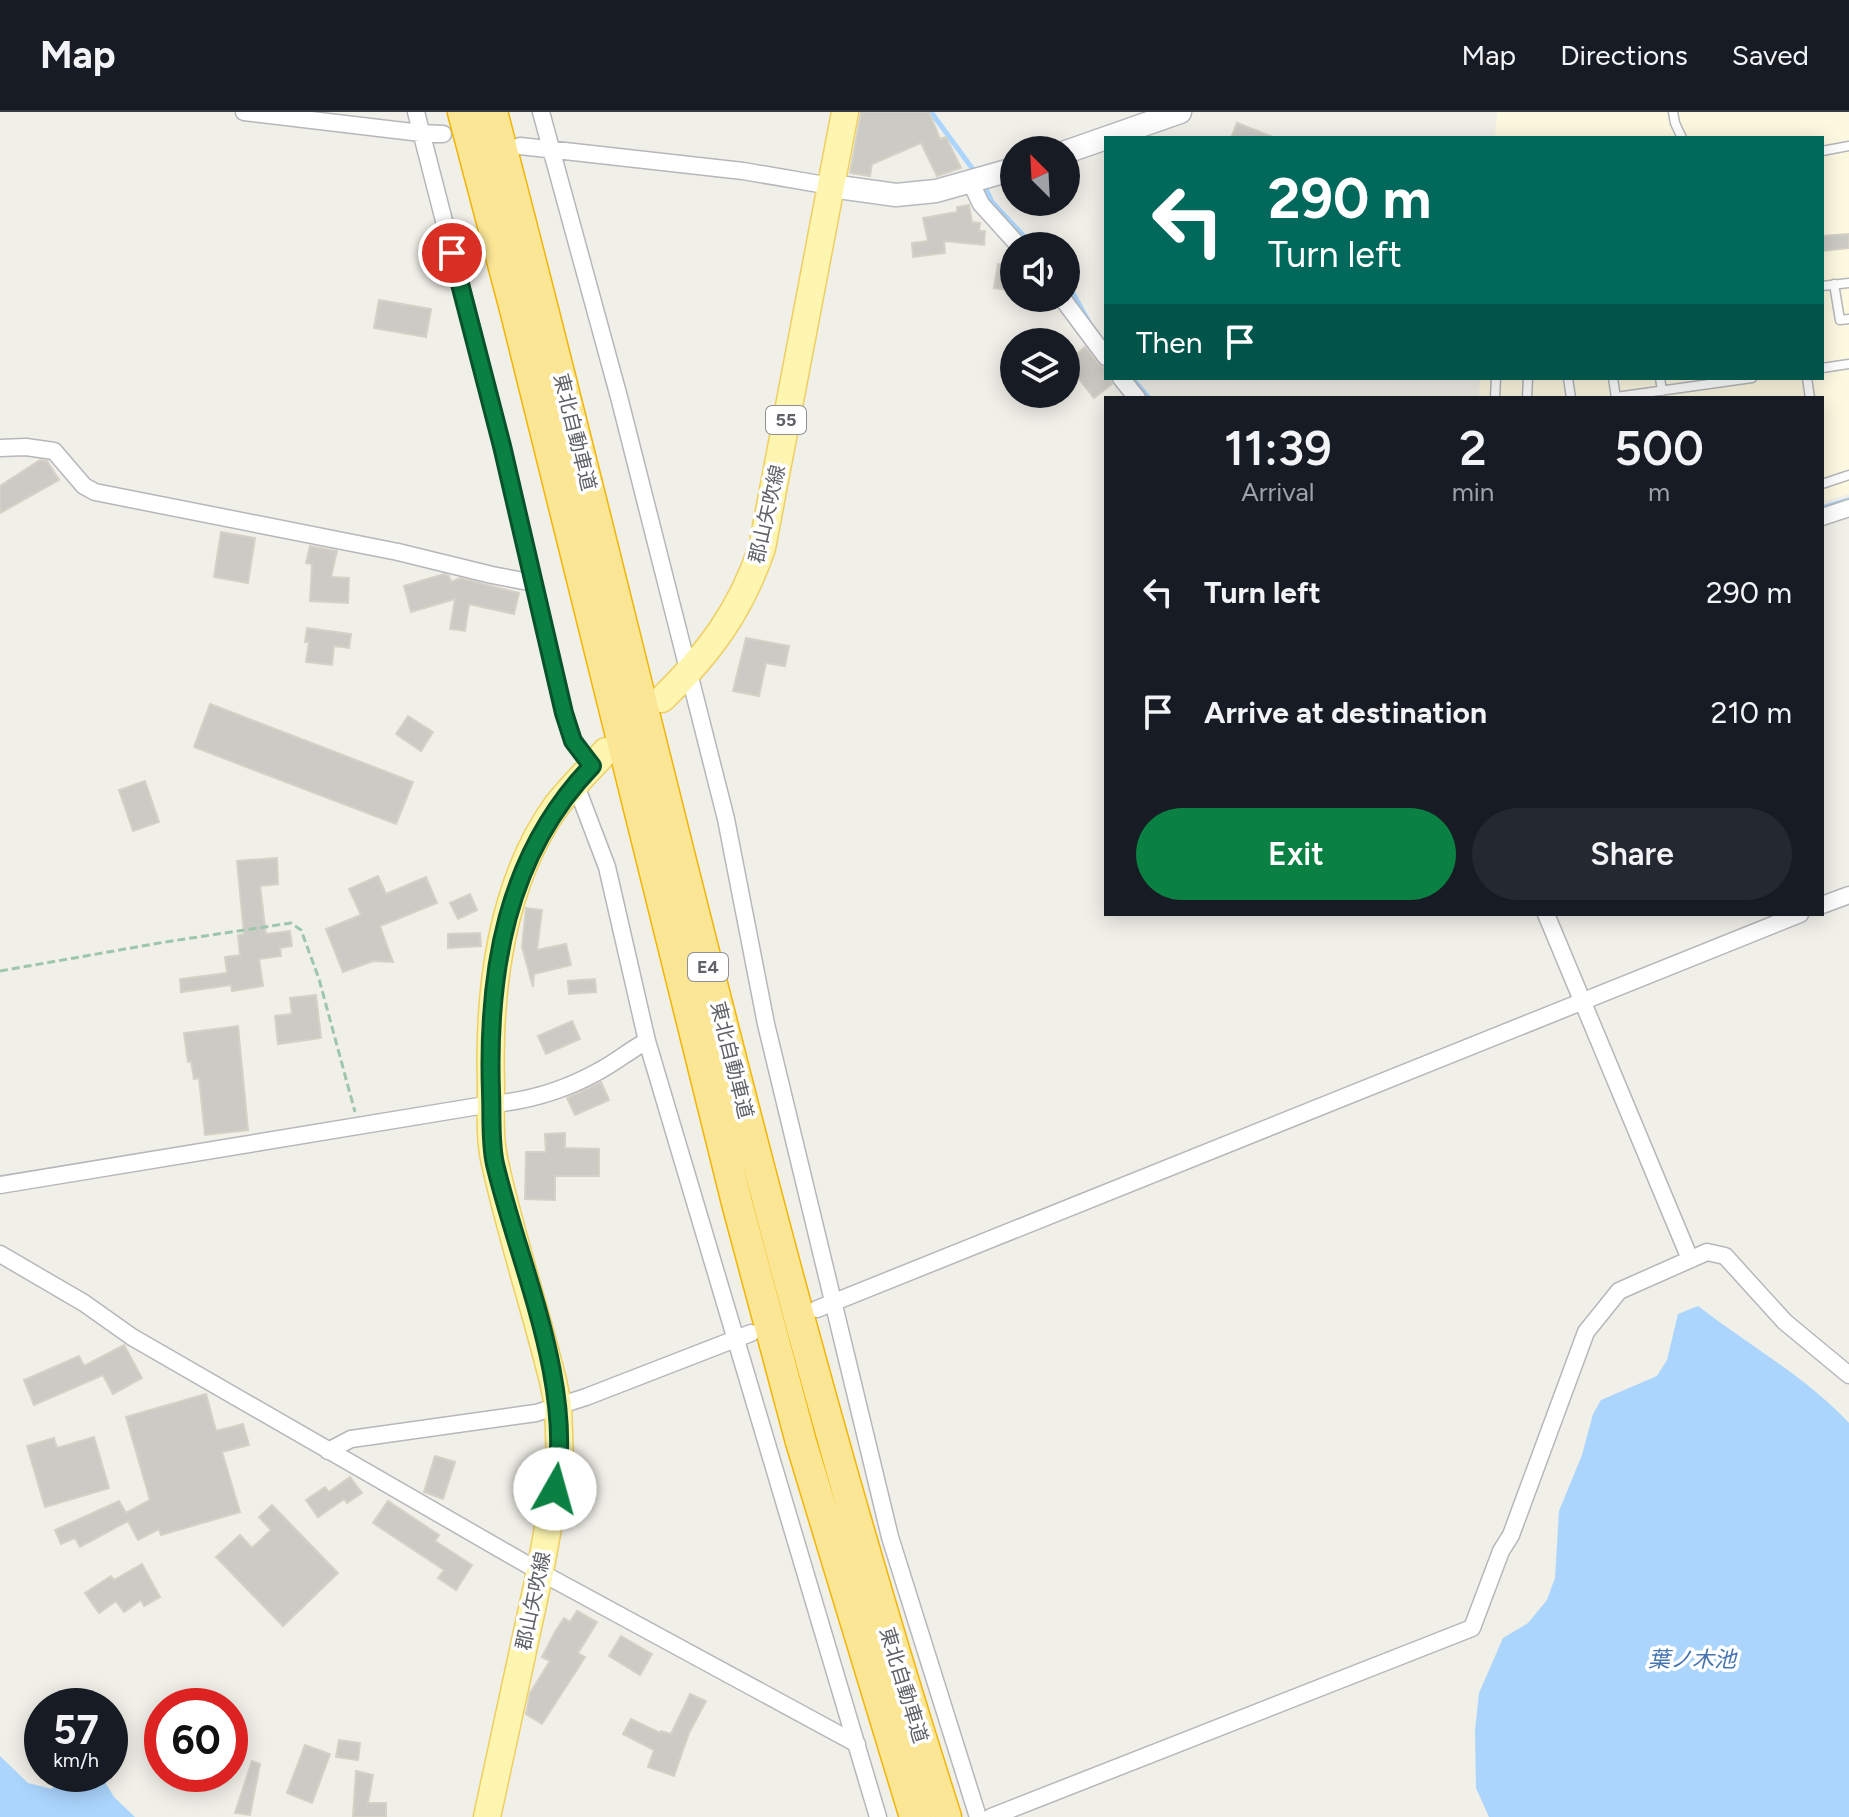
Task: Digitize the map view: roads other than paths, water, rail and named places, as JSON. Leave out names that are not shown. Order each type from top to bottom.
[{"type":"highway","name":"東北自動車道","points":[[492,112],[801,1329],[894,1655],[946,1817]]},
{"type":"highway","name":"東北自動車道","points":[[453,123],[515,309],[737,1203],[801,1442],[915,1817]]},
{"type":"main road","name":"郡山矢吹線","points":[[662,699],[689,672],[731,618],[745,594],[762,548],[845,112]]},
{"type":"main road","name":"郡山矢吹線","points":[[487,1817],[540,1572],[560,1461],[558,1405],[541,1330],[494,1160],[491,1027],[501,946],[510,905],[541,833],[557,806],[591,767]]},
{"type":"street","points":[[244,112],[421,133],[453,123]]},
{"type":"street","points":[[416,112],[502,446],[564,713],[573,741],[591,767],[607,867],[647,1041],[878,1817]]},
{"type":"street","points":[[541,112],[616,383],[726,819],[766,1024],[890,1537],[978,1817]]},
{"type":"street","points":[[1112,136],[1180,112]]},
{"type":"street","points":[[1080,147],[1104,139]]},
{"type":"street","points":[[520,146],[743,171],[896,195],[936,191],[1000,174]]},
{"type":"street","points":[[971,183],[981,204],[1006,232]]},
{"type":"street","points":[[1072,312],[1104,354]]},
{"type":"street","points":[[1123,380],[1135,396]]},
{"type":"street","points":[[0,448],[26,447],[54,451],[84,486],[95,492],[398,552],[534,583]]},
{"type":"street","points":[[1824,516],[1849,508]]},
{"type":"street","points":[[1824,904],[1849,895]]},
{"type":"street","points":[[1547,916],[1690,1259]]},
{"type":"street","points":[[817,1309],[1795,916]]},
{"type":"street","points":[[0,1185],[491,1104],[520,1102],[552,1093],[601,1071],[647,1041]]},
{"type":"street","points":[[991,1817],[1472,1628],[1501,1551],[1511,1535],[1586,1332],[1619,1291],[1707,1252],[1725,1256],[1785,1322],[1849,1375]]},
{"type":"street","points":[[0,1254],[84,1303],[132,1337],[328,1451],[540,1572],[857,1744]]},
{"type":"street","points":[[328,1451],[351,1439],[536,1413],[751,1333]]},
{"type":"lane","points":[[1673,112],[1681,136]]},
{"type":"lane","points":[[1824,151],[1849,146]]},
{"type":"lane","points":[[1824,286],[1849,283]]},
{"type":"lane","points":[[1834,284],[1840,320],[1849,319]]},
{"type":"lane","points":[[1824,368],[1849,364]]},
{"type":"lane","points":[[1636,396],[1665,393],[1689,384],[1731,380]]},
{"type":"lane","points":[[1824,483],[1849,475]]},
{"type":"water","name":"葉ノ木池","points":[[1698,1306],[1814,1390],[1849,1423],[1849,1817],[1489,1817],[1476,1788],[1475,1731],[1479,1693],[1503,1638],[1528,1623],[1547,1600],[1555,1578],[1559,1511],[1582,1455],[1593,1414],[1601,1400],[1657,1376],[1667,1360],[1678,1314]]},
{"type":"water","points":[[0,1756],[24,1779],[24,1792],[111,1792],[135,1817],[0,1817]]},
{"type":"waterway","points":[[931,112],[972,168]]},
{"type":"waterway","points":[[987,191],[992,202],[1020,232]]},
{"type":"waterway","points":[[1080,306],[1089,322]]},
{"type":"waterway","points":[[1134,380],[1147,396]]},
{"type":"waterway","points":[[1824,507],[1849,500]]}]
